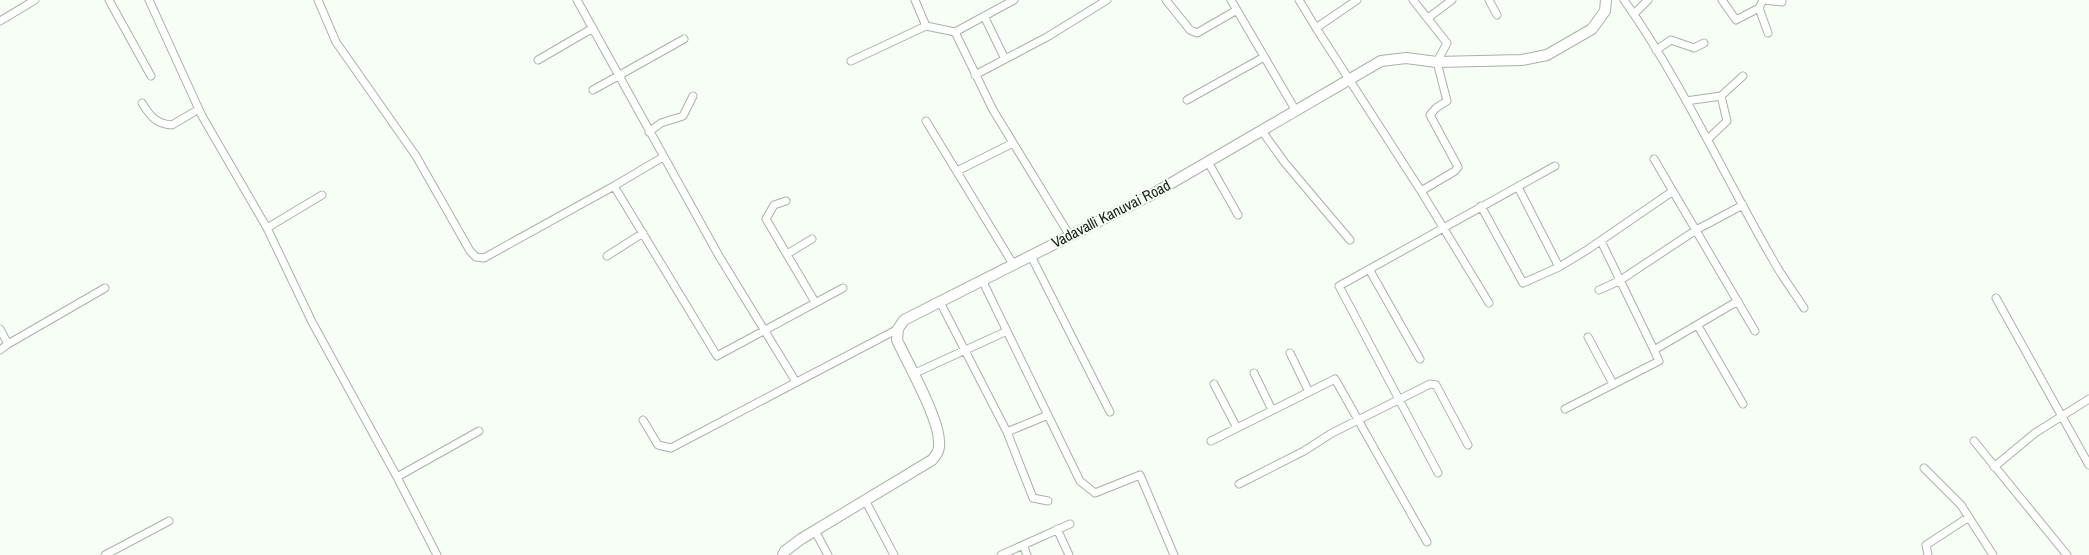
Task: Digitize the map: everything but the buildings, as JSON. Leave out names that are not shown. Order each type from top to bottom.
[{"type":"street","points":[[0,21],[34,0]]},
{"type":"street","points":[[109,0],[151,76]]},
{"type":"street","points":[[149,0],[199,110],[267,228],[312,322],[437,555]]},
{"type":"street","points":[[318,0],[336,42],[416,156],[470,251],[476,257],[484,258],[663,157]]},
{"type":"street","points":[[578,0],[719,256],[796,382]]},
{"type":"street","points":[[915,0],[926,26]]},
{"type":"street","points":[[851,61],[926,26],[955,32],[1014,0]]},
{"type":"street","points":[[975,75],[1047,37],[1107,0]]},
{"type":"street","points":[[1166,0],[1190,30],[1196,33],[1237,10]]},
{"type":"street","points":[[1231,0],[1296,112]]},
{"type":"street","points":[[1299,0],[1421,191],[1489,303]]},
{"type":"street","points":[[1316,28],[1357,0]]},
{"type":"street","points":[[1413,0],[1448,43],[1437,62],[1447,101],[1436,108],[1430,115],[1458,167],[1455,171],[1421,191]]},
{"type":"street","points":[[1428,18],[1452,0]]},
{"type":"street","points":[[1489,0],[1497,15]]},
{"type":"street","name":"Vadavalli Kanuvai Road","points":[[898,329],[904,320],[1151,195],[1381,61],[1406,58],[1437,62],[1522,60],[1547,55],[1592,29],[1605,11],[1606,0]]},
{"type":"street","points":[[1624,0],[1656,50],[1708,139],[1774,262],[1804,308]]},
{"type":"street","points":[[1634,14],[1648,0]]},
{"type":"street","points":[[1722,0],[1736,20],[1761,3],[1782,2]]},
{"type":"street","points":[[1761,3],[1768,33]]},
{"type":"street","points":[[984,16],[1005,59]]},
{"type":"street","points":[[538,60],[593,28]]},
{"type":"street","points":[[955,32],[993,110],[1070,236]]},
{"type":"street","points":[[593,90],[684,39]]},
{"type":"street","points":[[1656,50],[1671,40],[1694,48],[1704,43]]},
{"type":"street","points":[[1187,100],[1264,57]]},
{"type":"street","points":[[1686,101],[1721,96],[1743,76]]},
{"type":"street","points":[[649,132],[661,123],[683,116],[693,96]]},
{"type":"street","points":[[1708,139],[1727,121],[1721,96]]},
{"type":"street","points":[[142,103],[151,118],[172,126],[199,110]]},
{"type":"street","points":[[926,121],[1014,264]]},
{"type":"street","points":[[1262,131],[1285,163],[1350,240]]},
{"type":"street","points":[[957,171],[1013,143]]},
{"type":"street","points":[[1654,159],[1755,331]]},
{"type":"street","points":[[1208,162],[1238,215]]},
{"type":"street","points":[[1438,473],[1338,286],[1554,166]]},
{"type":"street","points":[[614,186],[717,356],[843,288]]},
{"type":"street","points":[[1518,187],[1560,267]]},
{"type":"street","points":[[1481,206],[1522,283],[1560,267],[1673,191]]},
{"type":"street","points":[[267,228],[322,195]]},
{"type":"street","points":[[786,201],[774,205],[766,219],[815,302]]},
{"type":"street","points":[[1599,290],[1619,281],[1696,230],[1743,204]]},
{"type":"street","points":[[607,256],[642,233]]},
{"type":"street","points":[[787,254],[812,239]]},
{"type":"street","points":[[1565,409],[1659,361],[1601,241]]},
{"type":"street","points":[[1031,256],[1110,412]]},
{"type":"street","points":[[1369,269],[1420,359]]},
{"type":"street","points":[[982,280],[1080,481],[1095,493],[1140,476],[1174,555]]},
{"type":"street","points":[[0,350],[105,288]]},
{"type":"street","points":[[1996,298],[2089,465]]},
{"type":"street","points":[[1654,350],[1738,301]]},
{"type":"street","points":[[940,302],[1007,432],[1034,498],[1048,501]]},
{"type":"street","points":[[1698,326],[1743,404]]},
{"type":"street","points":[[0,329],[8,344]]},
{"type":"street","points":[[782,555],[815,531],[932,460],[938,452],[940,442],[934,420],[897,340],[898,329]]},
{"type":"street","points":[[643,420],[658,445],[671,448],[898,329]]},
{"type":"street","points":[[913,374],[1007,331]]},
{"type":"street","points":[[1588,338],[1614,384]]},
{"type":"street","points":[[1290,353],[1310,392]]},
{"type":"street","points":[[1254,372],[1272,410]]},
{"type":"street","points":[[1211,442],[1335,379],[1427,542]]},
{"type":"street","points":[[1214,384],[1237,428]]},
{"type":"street","points":[[1239,484],[1304,451],[1358,419],[1430,384],[1436,385],[1468,445]]},
{"type":"street","points":[[1994,466],[2035,433],[2089,399]]},
{"type":"street","points":[[1007,432],[1048,415]]},
{"type":"street","points":[[396,477],[479,431]]},
{"type":"street","points":[[1974,441],[2068,555]]},
{"type":"street","points":[[1924,468],[1961,505],[1992,555]]},
{"type":"street","points":[[865,500],[894,555]]},
{"type":"street","points":[[1928,555],[1926,545],[1969,517]]},
{"type":"street","points":[[105,555],[169,521]]},
{"type":"street","points":[[1001,555],[1070,524]]},
{"type":"street","points":[[1057,530],[1069,555]]},
{"type":"street","points":[[815,531],[828,555]]},
{"type":"street","points":[[1022,545],[1027,555]]}]
